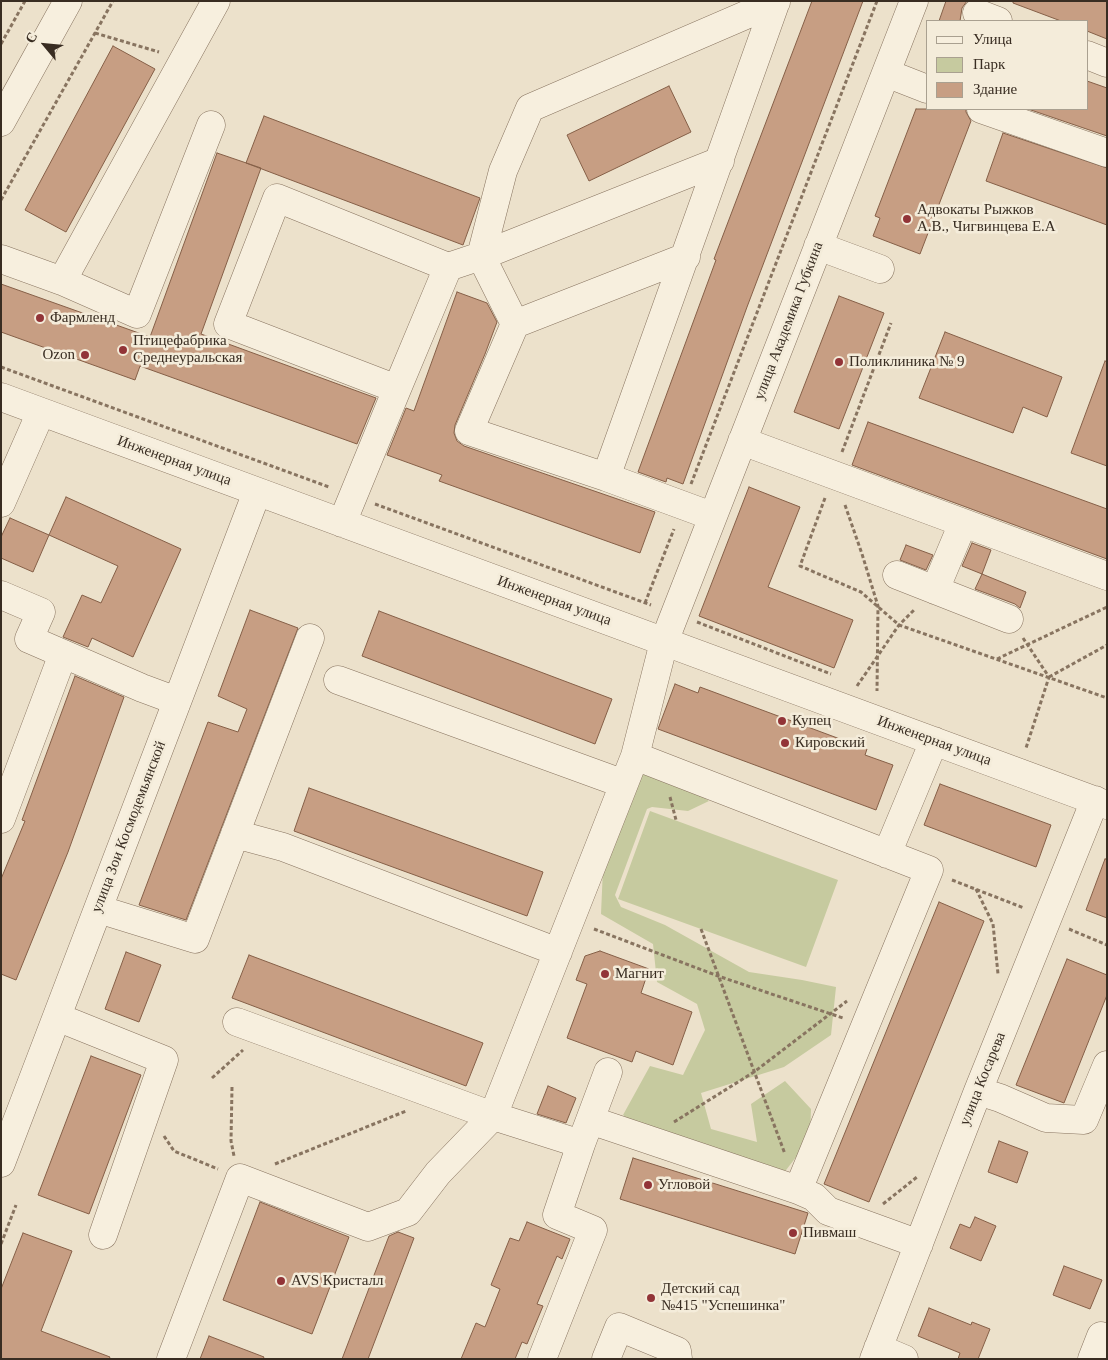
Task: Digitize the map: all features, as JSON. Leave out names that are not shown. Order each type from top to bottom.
[{"type":"street","points":[[1,122],[68,1]]},
{"type":"street","points":[[62,281],[216,1]]},
{"type":"street","name":"улица Академика Губкина","points":[[493,1116],[635,756],[664,642],[674,614],[914,1]]},
{"type":"street","points":[[606,477],[776,2]]},
{"type":"street","points":[[515,324],[481,256],[503,171],[530,108],[776,2]]},
{"type":"street","points":[[1088,55],[1107,63]]},
{"type":"street","points":[[886,73],[926,89]]},
{"type":"street","points":[[984,110],[1107,154]]},
{"type":"street","points":[[1,259],[62,281],[137,314],[211,125]]},
{"type":"street","points":[[397,389],[228,324],[278,198],[448,267],[481,256],[720,161]]},
{"type":"street","points":[[818,246],[880,269]]},
{"type":"street","points":[[686,257],[515,324],[469,431],[606,477],[712,516]]},
{"type":"street","points":[[342,523],[448,267]]},
{"type":"street","name":"Инженерная улица","points":[[1,397],[1101,802]]},
{"type":"street","points":[[1,503],[41,412]]},
{"type":"street","points":[[742,441],[1107,576]]},
{"type":"street","name":"улица Зои Космодемьянской","points":[[1,1163],[257,492]]},
{"type":"street","points":[[935,590],[963,523]]},
{"type":"street","points":[[897,575],[1008,620]]},
{"type":"street","points":[[1,595],[41,612],[29,639],[177,701]]},
{"type":"street","points":[[98,909],[195,939],[310,638]]},
{"type":"street","points":[[1,819],[63,654]]},
{"type":"street","points":[[338,680],[624,784]]},
{"type":"street","points":[[886,854],[934,741]]},
{"type":"street","points":[[635,756],[928,870],[798,1190]]},
{"type":"street","name":"улица Косарева","points":[[876,1354],[978,1091],[1036,914],[1101,802]]},
{"type":"street","points":[[235,834],[283,847],[558,952]]},
{"type":"street","points":[[57,1017],[164,1060],[102,1235]]},
{"type":"street","points":[[250,1027],[493,1116],[585,1132],[646,1140],[798,1190],[814,1197],[828,1211],[919,1244]]},
{"type":"street","points":[[978,1091],[1000,1098],[1046,1118],[1084,1120],[1107,1065]]},
{"type":"street","points":[[542,1359],[593,1230],[556,1215],[608,1072]]},
{"type":"street","points":[[170,1359],[240,1178],[368,1227],[404,1222],[438,1173],[493,1116]]},
{"type":"street","points":[[606,1359],[619,1328],[677,1351],[678,1359]]},
{"type":"street","points":[[876,1354],[904,1359]]},
{"type":"path","points":[[2,43],[25,1]]},
{"type":"path","points":[[1,200],[113,1]]},
{"type":"path","points":[[645,603],[877,1]]},
{"type":"path","points":[[95,33],[184,60]]},
{"type":"path","points":[[1,367],[645,603],[839,677]]},
{"type":"path","points":[[834,475],[878,606],[877,692],[870,689]]},
{"type":"path","points":[[841,706],[899,624],[935,590]]},
{"type":"path","points":[[997,659],[1107,607]]},
{"type":"path","points":[[1008,620],[1028,644],[1049,677]]},
{"type":"path","points":[[1026,749],[1049,677],[1107,645]]},
{"type":"path","points":[[858,684],[864,687]]},
{"type":"path","points":[[1016,745],[1035,752]]},
{"type":"path","points":[[928,870],[1107,945]]},
{"type":"path","points":[[975,889],[993,924],[998,974]]},
{"type":"path","points":[[570,920],[718,976],[864,1025]]},
{"type":"path","points":[[701,929],[798,1190]]},
{"type":"path","points":[[646,1140],[754,1072],[830,1013],[854,997]]},
{"type":"path","points":[[212,1078],[250,1027]]},
{"type":"path","points":[[232,1086],[231,1141],[240,1178]]},
{"type":"path","points":[[147,1109],[174,1151],[240,1178],[407,1111]]},
{"type":"path","points":[[878,1209],[918,1176]]},
{"type":"path","points":[[1,1244],[16,1205]]},
{"type":"green space","points":[[642,772],[682,783],[709,801],[688,811],[652,807],[647,809],[615,895],[621,907],[665,925],[749,972],[836,987],[831,1035],[784,1067],[701,1093],[711,1129],[757,1142],[751,1104],[785,1081],[811,1109],[810,1139],[783,1174],[641,1130],[623,1115],[650,1066],[683,1075],[705,1030],[697,1004],[657,982],[653,944],[601,914],[603,868]]},
{"type":"green space","points":[[650,811],[838,880],[806,967],[618,899]]},
{"type":"building","points":[[812,1],[863,1],[747,307],[683,484],[667,478],[666,482],[638,472],[716,260],[714,259]]},
{"type":"building","points":[[946,1],[967,1],[962,8],[960,20],[939,20]]},
{"type":"building","points":[[1013,1],[1107,1],[1107,39],[1088,31],[1088,20],[1058,20],[1013,3]]},
{"type":"building","points":[[113,46],[155,69],[66,232],[25,210]]},
{"type":"building","points":[[1088,81],[1107,88],[1107,136],[1031,110],[1088,110]]},
{"type":"building","points":[[669,86],[691,132],[589,181],[567,135]]},
{"type":"building","points":[[916,109],[966,110],[971,121],[920,254],[873,236],[880,218],[875,216]]},
{"type":"building","points":[[264,116],[480,198],[463,245],[246,163]]},
{"type":"building","points":[[1003,133],[1107,168],[1107,225],[986,181]]},
{"type":"building","points":[[217,153],[261,168],[201,334],[376,398],[357,444],[140,366],[135,380],[1,332],[1,284],[150,337]]},
{"type":"building","points":[[457,292],[487,303],[497,322],[455,425],[454,433],[457,441],[464,446],[655,512],[640,553],[439,481],[442,475],[387,455],[406,408],[414,411]]},
{"type":"building","name":"Поликлиника № 9","points":[[839,296],[884,313],[839,429],[794,412]]},
{"type":"building","points":[[945,332],[1062,377],[1047,417],[1023,407],[1013,433],[919,398]]},
{"type":"building","points":[[1105,361],[1107,362],[1107,466],[1071,453]]},
{"type":"building","points":[[868,422],[1107,509],[1107,559],[852,465]]},
{"type":"building","points":[[749,487],[800,507],[768,587],[853,620],[834,668],[699,616]]},
{"type":"building","points":[[66,497],[181,549],[133,657],[92,638],[88,647],[63,637],[82,595],[101,603],[118,566],[49,535]]},
{"type":"building","points":[[10,518],[49,535],[33,572],[1,558],[1,537]]},
{"type":"building","points":[[972,543],[991,550],[982,574],[962,566]]},
{"type":"building","points":[[906,545],[933,555],[926,570],[900,560]]},
{"type":"building","points":[[982,574],[1026,592],[1020,608],[1015,604],[975,589]]},
{"type":"building","points":[[250,610],[298,628],[186,920],[139,905],[208,722],[238,732],[247,709],[218,696]]},
{"type":"building","points":[[379,611],[612,699],[595,744],[362,656]]},
{"type":"building","points":[[75,676],[124,697],[68,852],[16,980],[1,974],[1,879],[25,821],[22,820]]},
{"type":"building","points":[[675,684],[698,693],[700,687],[867,749],[865,755],[893,765],[876,810],[658,729]]},
{"type":"building","points":[[940,784],[1051,825],[1036,867],[924,825]]},
{"type":"building","points":[[309,788],[543,872],[527,916],[294,831]]},
{"type":"building","points":[[1105,859],[1107,859],[1107,918],[1086,910]]},
{"type":"building","points":[[939,902],[984,921],[869,1202],[824,1184]]},
{"type":"building","points":[[600,951],[649,969],[641,993],[692,1012],[673,1065],[636,1051],[632,1062],[567,1038],[587,984],[576,980],[585,956]]},
{"type":"building","points":[[126,952],[161,965],[139,1022],[105,1009]]},
{"type":"building","points":[[249,955],[483,1043],[466,1086],[232,998]]},
{"type":"building","points":[[1067,959],[1107,975],[1107,995],[1064,1103],[1016,1085]]},
{"type":"building","points":[[91,1056],[141,1075],[89,1214],[38,1195]]},
{"type":"building","points":[[548,1086],[576,1098],[566,1123],[537,1114]]},
{"type":"building","points":[[999,1141],[1028,1152],[1017,1183],[988,1172]]},
{"type":"building","points":[[633,1158],[808,1213],[795,1254],[620,1199]]},
{"type":"building","name":"AVS Кристалл","points":[[260,1202],[349,1237],[312,1334],[223,1300]]},
{"type":"building","points":[[975,1217],[996,1226],[981,1261],[950,1248],[960,1224],[970,1228]]},
{"type":"building","points":[[527,1222],[570,1239],[562,1259],[557,1256],[537,1304],[543,1306],[527,1344],[522,1342],[515,1359],[461,1359],[476,1323],[485,1327],[500,1289],[491,1285],[510,1238],[519,1241]]},
{"type":"building","points":[[398,1232],[414,1238],[368,1359],[342,1359],[389,1236]]},
{"type":"building","points":[[23,1233],[72,1251],[41,1331],[110,1357],[109,1359],[1,1359],[1,1289]]},
{"type":"building","points":[[1064,1266],[1102,1280],[1090,1309],[1053,1295]]},
{"type":"building","points":[[929,1308],[971,1325],[972,1322],[990,1329],[978,1359],[958,1359],[960,1353],[918,1336]]},
{"type":"building","points":[[209,1336],[264,1357],[263,1359],[200,1359]]},
{"type":"place","name":"Адвокаты Рыжков А.В., Чигвинцева Е.А","points":[[907,219]]},
{"type":"place","name":"Фармленд","points":[[40,318]]},
{"type":"place","name":"Птицефабрика Среднеуральская","points":[[123,350]]},
{"type":"place","name":"Ozon","points":[[85,355]]},
{"type":"place","name":"Поликлиника № 9","points":[[839,362]]},
{"type":"place","name":"Купец","points":[[782,721]]},
{"type":"place","name":"Кировский","points":[[785,743]]},
{"type":"place","name":"Магнит","points":[[605,974]]},
{"type":"place","name":"Угловой","points":[[648,1185]]},
{"type":"place","name":"Пивмаш","points":[[793,1233]]},
{"type":"place","name":"AVS Кристалл","points":[[281,1281]]},
{"type":"place","name":"Детский сад №415 \"Успешинка\"","points":[[651,1298]]}]
